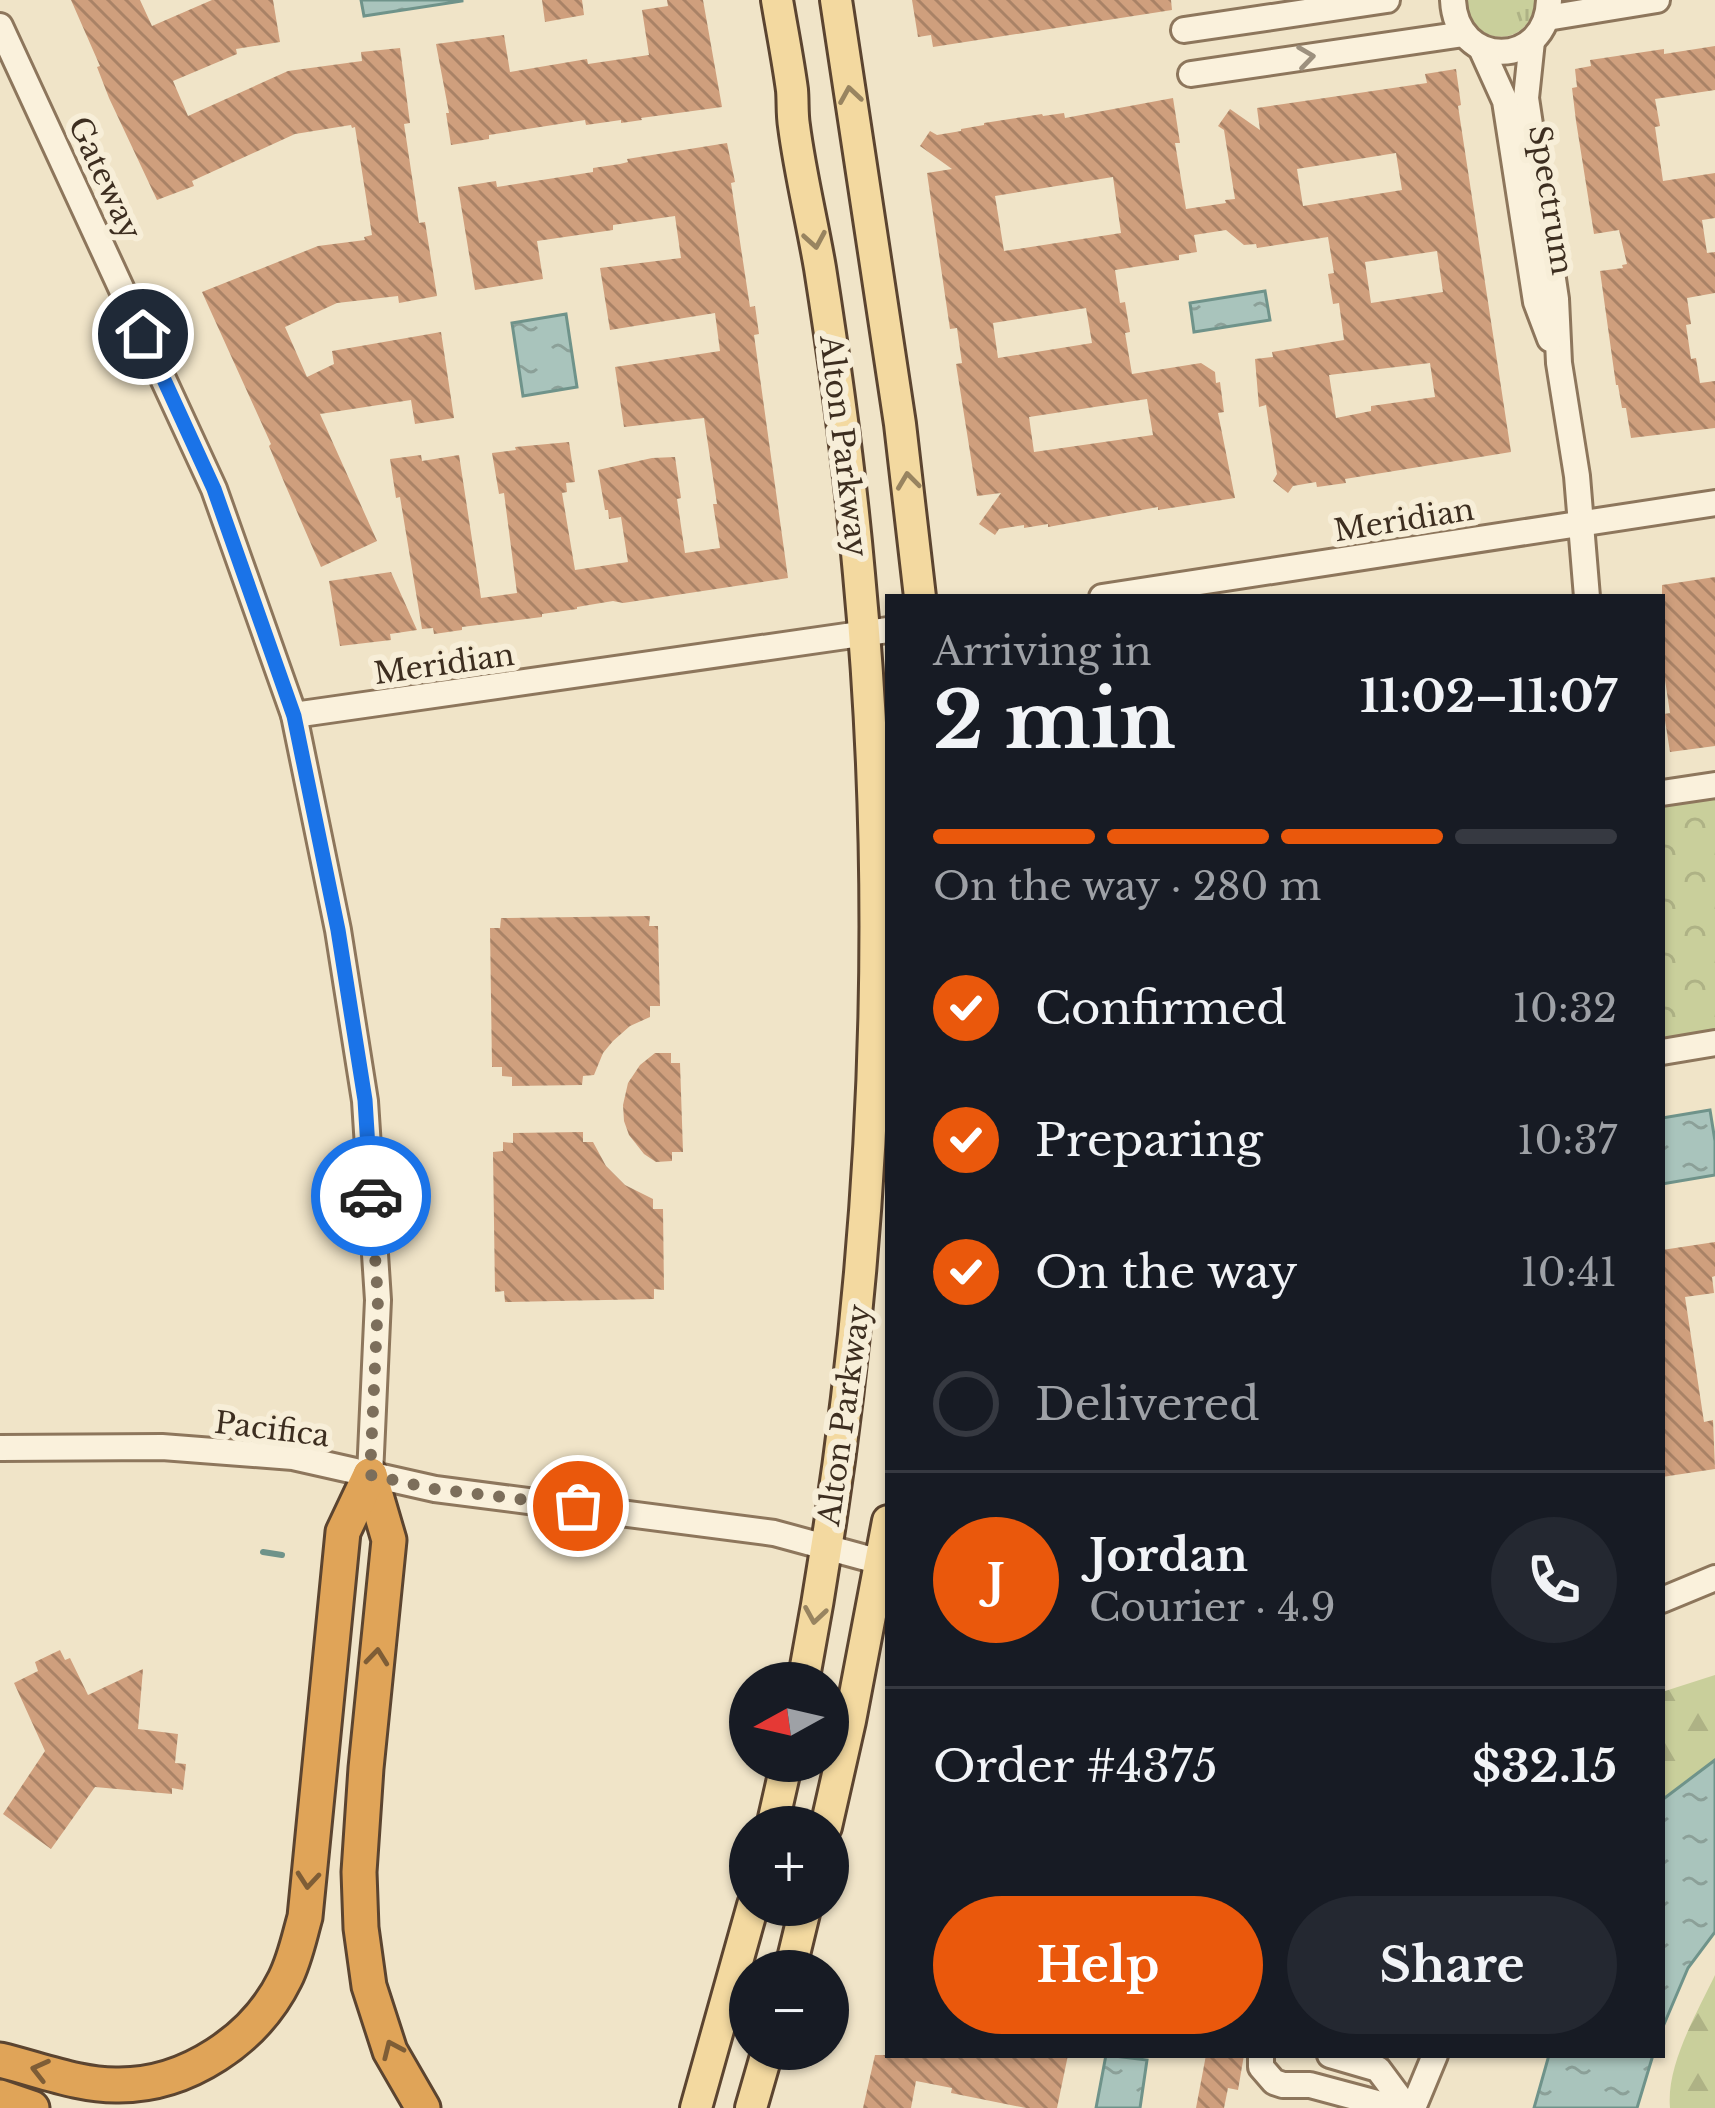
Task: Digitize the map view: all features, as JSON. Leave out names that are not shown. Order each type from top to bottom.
[{"type":"highway","points":[[0,2060],[98,2084],[149,2082],[213,2058],[275,1998],[305,1917],[343,1532],[370,1475]]},
{"type":"highway","points":[[370,1475],[389,1540],[366,1768],[359,1872],[361,1928],[369,1986],[390,2051],[423,2108]]},
{"type":"highway","points":[[0,2097],[32,2108]]},
{"type":"main road","name":"Alton Parkway","points":[[778,0],[876,632],[873,1088],[856,1334],[837,1492],[806,1662]]},
{"type":"main road","name":"Alton Parkway","points":[[836,0],[900,424],[920,594]]},
{"type":"main road","name":"Alton Parkway","points":[[831,1806],[884,1563]]},
{"type":"main road","points":[[696,2108],[747,1926]]},
{"type":"main road","points":[[751,2108],[762,2070]]},
{"type":"street","points":[[1184,30],[1387,0]]},
{"type":"street","name":"Spectrum","points":[[1453,0],[1454,17],[1505,101],[1536,302],[1559,363]]},
{"type":"street","points":[[1191,74],[1472,41],[1508,52],[1542,31],[1548,9],[1657,0]]},
{"type":"street","name":"Gateway","points":[[0,26],[214,489],[294,716],[338,930],[365,1100],[378,1300],[370,1475]]},
{"type":"street","name":"Spectrum","points":[[1532,41],[1526,98],[1556,299],[1559,363],[1577,476],[1587,594]]},
{"type":"street","name":"Meridian","points":[[1122,594],[1715,503]]},
{"type":"street","name":"Meridian","points":[[294,716],[876,632]]},
{"type":"street","points":[[1665,793],[1715,785]]},
{"type":"street","points":[[1665,1051],[1715,1043]]},
{"type":"street","name":"Pacifica","points":[[0,1448],[184,1449],[293,1457],[435,1489],[773,1533],[884,1563]]},
{"type":"street","points":[[1665,1599],[1715,1579]]},
{"type":"street","points":[[1262,2058],[1261,2067],[1274,2082],[1310,2085],[1396,2108]]},
{"type":"street","points":[[1340,2058],[1378,2069],[1410,2108],[1434,2058]]},
{"type":"green space","points":[[1466,0],[1535,0],[1524,28],[1501,37],[1478,28]]},
{"type":"green space","points":[[1715,785],[1715,1043],[1665,1051],[1665,793]]},
{"type":"green space","points":[[1715,1675],[1715,1760],[1665,1798],[1665,1691]]},
{"type":"green space","points":[[1715,1975],[1715,2108],[1670,2108],[1678,2057]]},
{"type":"water","points":[[361,0],[462,0],[462,1],[364,16]]},
{"type":"water","points":[[1265,291],[1270,320],[1194,332],[1190,303]]},
{"type":"water","points":[[566,314],[577,387],[523,396],[512,323]]},
{"type":"water","points":[[1710,1110],[1715,1175],[1665,1183],[1665,1118]]},
{"type":"water","points":[[1715,1760],[1715,1932],[1688,1968],[1665,2022],[1665,1798]]},
{"type":"water","points":[[1105,2058],[1147,2060],[1140,2108],[1096,2108]]},
{"type":"water","points":[[1548,2058],[1652,2058],[1637,2108],[1534,2108]]},
{"type":"building","points":[[71,0],[140,0],[152,26],[212,0],[273,0],[280,42],[236,49],[237,54],[173,81],[188,116],[288,71],[362,61],[361,52],[400,48],[410,123],[404,124],[419,223],[425,222],[437,296],[399,303],[398,296],[337,303],[285,327],[307,377],[334,364],[332,351],[441,332],[454,418],[415,424],[411,400],[320,414],[377,541],[321,567],[202,292],[318,246],[372,235],[355,127],[295,134],[157,200],[109,98]]},
{"type":"building","points":[[542,0],[582,0],[584,15],[545,22]]},
{"type":"building","points":[[667,0],[703,0],[722,107],[621,123],[586,125],[585,120],[451,145],[436,44],[504,35],[510,72],[649,55],[642,10],[668,6]]},
{"type":"building","points":[[912,0],[1171,0],[1172,10],[933,47],[931,35],[918,37]]},
{"type":"building","points":[[1715,46],[1715,90],[1655,99],[1660,126],[1655,127],[1663,181],[1715,173],[1715,218],[1702,220],[1707,253],[1715,252],[1715,293],[1687,298],[1691,324],[1686,325],[1700,383],[1715,381],[1715,428],[1631,438],[1616,385],[1600,271],[1627,264],[1619,230],[1594,234],[1572,88],[1577,87],[1575,69],[1591,66],[1590,60]]},
{"type":"building","points":[[1456,69],[1511,452],[1345,479],[1346,483],[1293,486],[1288,493],[1273,481],[1277,474],[1266,405],[1259,407],[1255,359],[1344,340],[1339,303],[1333,304],[1328,274],[1334,273],[1328,237],[1257,248],[1256,244],[1244,245],[1226,230],[1194,235],[1197,252],[1179,255],[1179,260],[1115,270],[1130,332],[1125,333],[1132,374],[1201,363],[1215,372],[1235,498],[1048,527],[1024,525],[999,529],[995,535],[979,524],[1001,493],[977,496],[956,364],[962,363],[957,328],[950,329],[927,173],[952,169],[920,146],[930,131],[937,135],[1042,114],[1064,113],[1065,118],[1173,98],[1186,209],[1235,199],[1224,130],[1218,126],[1230,109],[1260,130],[1257,108],[1427,83],[1425,74]],"holes":[[[1396,153],[1402,190],[1303,206],[1297,169]],[[1113,177],[1121,233],[1004,251],[995,196]],[[1437,251],[1443,292],[1371,303],[1365,262]],[[1086,308],[1092,343],[998,358],[993,323]],[[1430,363],[1435,397],[1371,406],[1371,411],[1336,418],[1329,375]],[[1147,399],[1153,435],[1034,452],[1029,417]]]},
{"type":"building","points":[[727,143],[750,307],[755,306],[759,334],[754,335],[788,578],[613,601],[434,634],[433,628],[422,629],[390,459],[421,455],[422,461],[459,455],[481,598],[517,593],[504,493],[499,494],[492,453],[515,447],[569,442],[575,482],[566,483],[567,492],[562,493],[575,570],[628,562],[621,517],[609,519],[598,470],[652,458],[675,457],[685,553],[720,548],[704,418],[624,427],[615,367],[720,351],[715,313],[610,330],[600,268],[681,258],[675,216],[537,241],[543,279],[475,290],[458,187],[496,181],[497,187],[593,172],[593,168],[627,159]]},
{"type":"building","points":[[391,572],[417,630],[390,634],[391,640],[340,646],[329,581]]},
{"type":"building","points":[[1715,577],[1715,746],[1670,752],[1662,585]]},
{"type":"building","points":[[650,916],[649,926],[658,926],[660,1006],[650,1006],[650,1017],[613,1041],[594,1075],[583,1076],[582,1085],[512,1086],[512,1077],[502,1076],[502,1067],[492,1067],[490,928],[500,928],[501,918]]},
{"type":"building","points":[[655,1053],[671,1053],[671,1063],[680,1063],[683,1152],[672,1152],[672,1161],[656,1162],[644,1154],[624,1121],[628,1083]]},
{"type":"building","points":[[583,1132],[583,1142],[593,1142],[606,1166],[625,1185],[653,1199],[653,1209],[663,1209],[664,1290],[654,1289],[654,1299],[505,1302],[504,1291],[495,1292],[493,1152],[503,1151],[503,1142],[513,1143],[513,1133]]},
{"type":"building","points":[[1715,1242],[1714,1293],[1685,1297],[1704,1422],[1713,1420],[1715,1469],[1665,1477],[1665,1250]]},
{"type":"building","points":[[60,1650],[65,1660],[70,1658],[88,1695],[143,1669],[138,1729],[178,1734],[175,1763],[186,1764],[183,1790],[172,1788],[172,1794],[95,1787],[51,1849],[3,1814],[45,1751],[14,1683],[38,1671],[35,1662]]},
{"type":"building","points":[[875,2055],[1067,2058],[1057,2108],[1026,2108],[916,2081],[911,2108],[863,2108]]},
{"type":"building","points":[[1205,2058],[1243,2058],[1238,2090],[1228,2088],[1224,2108],[1196,2108]]},
{"type":"waterway","points":[[263,1552],[282,1555]]},
{"type":"way so far","points":[[371,1196],[378,1300],[370,1475],[435,1489],[578,1506]]},
{"type":"route","points":[[143,334],[214,489],[294,716],[338,930],[365,1100],[371,1196]]}]
